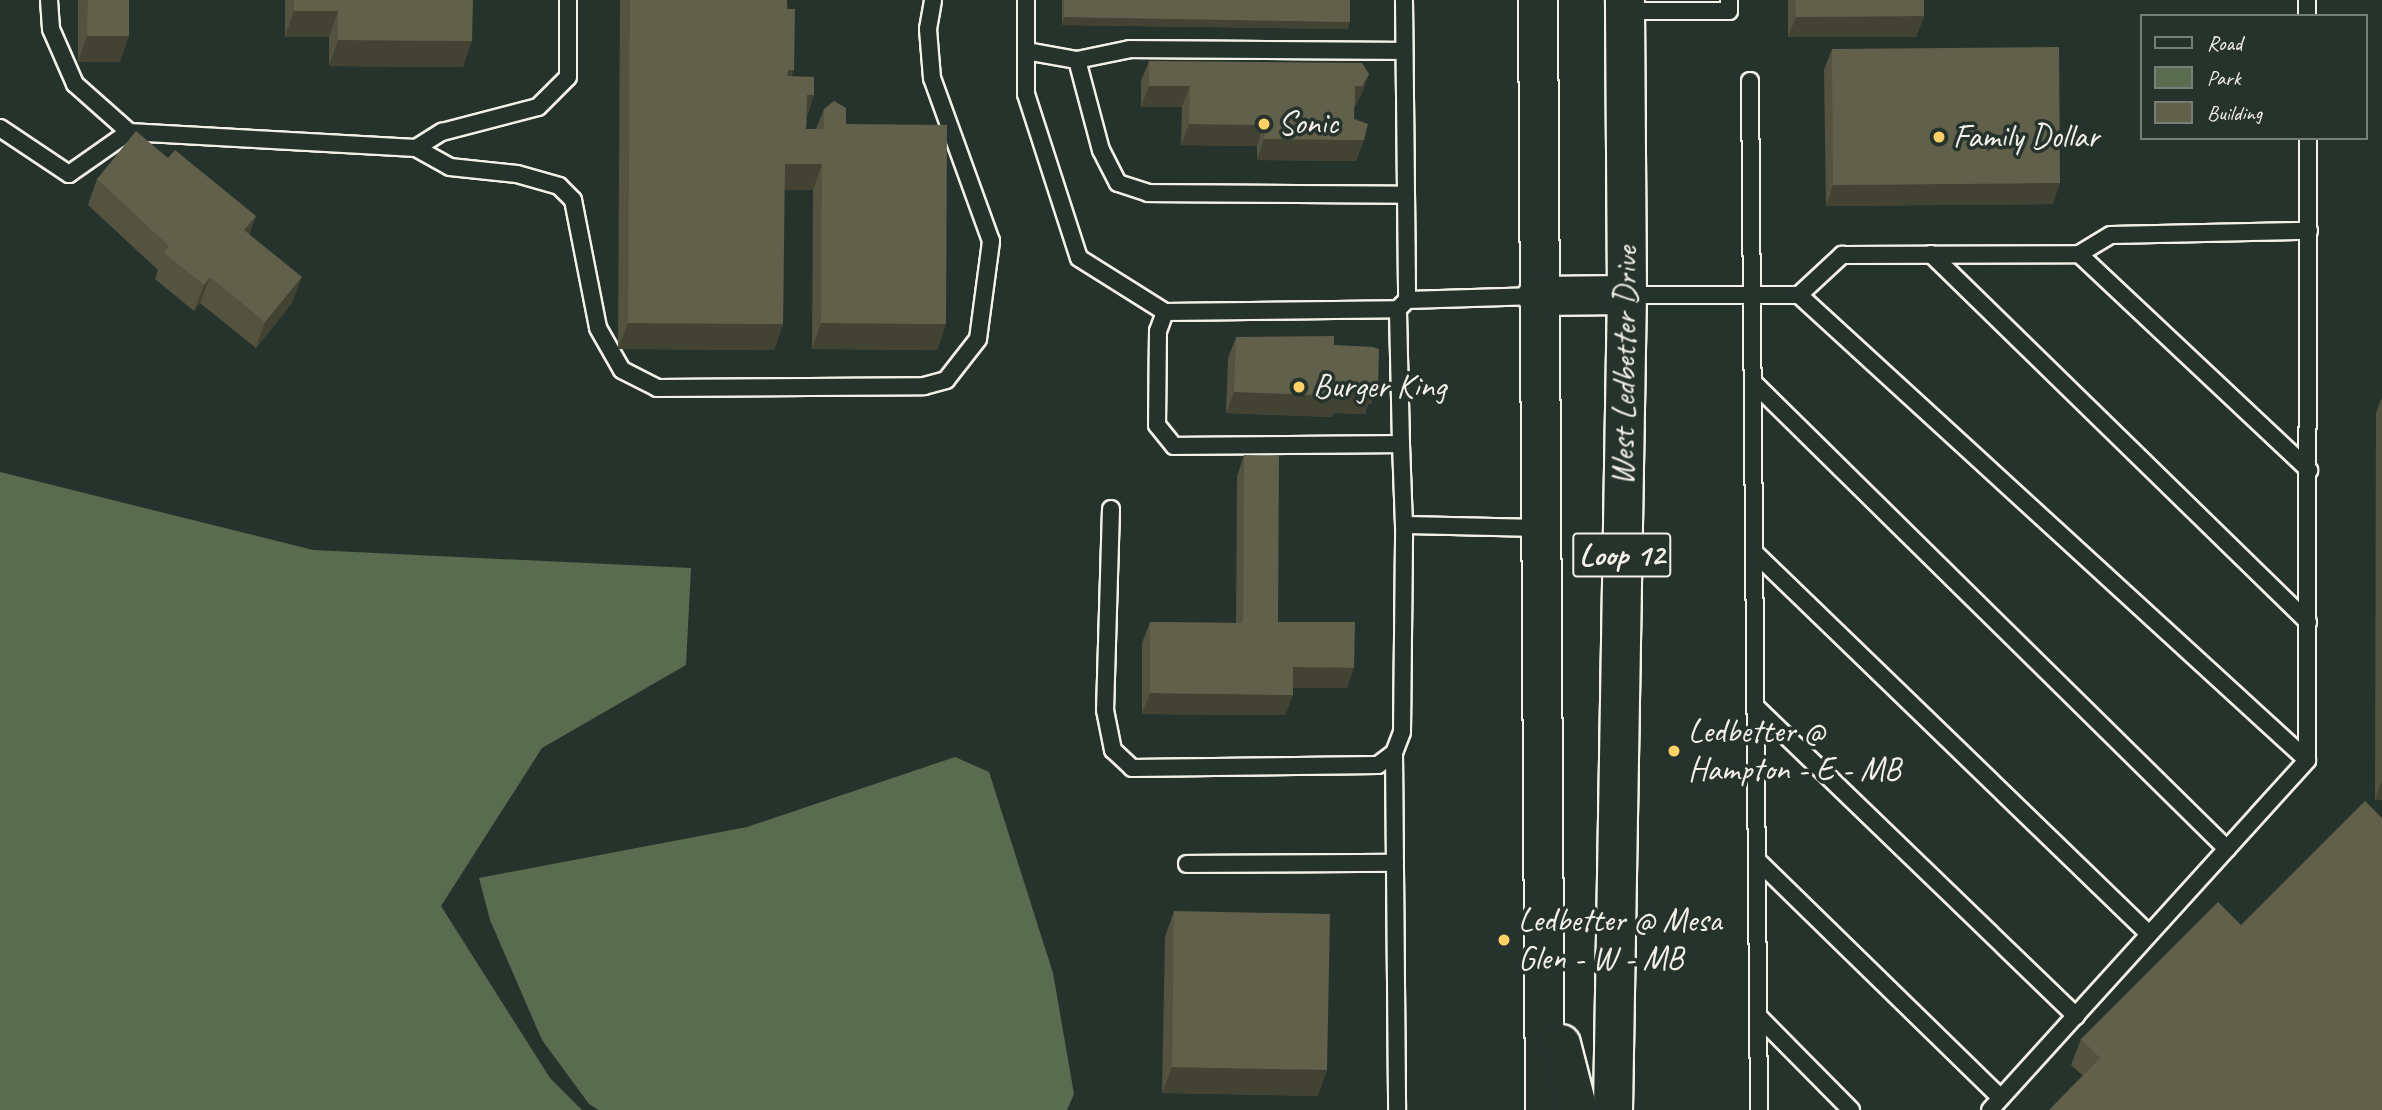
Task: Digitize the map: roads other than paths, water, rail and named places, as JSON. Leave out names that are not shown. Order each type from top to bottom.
[{"type":"main road","name":"Loop 12","points":[[1538,0],[1536,296],[1546,874],[1545,1110]]},
{"type":"main road","name":"West Ledbetter Drive","points":[[1613,1110],[1627,295],[1625,6]]},
{"type":"main road","points":[[1536,296],[1627,295]]},
{"type":"main road","points":[[1546,874],[1562,1057],[1578,1110]]},
{"type":"lane","points":[[49,0],[51,29],[75,84],[129,132]]},
{"type":"lane","points":[[416,148],[442,132],[538,107],[568,77],[568,0]]},
{"type":"lane","points":[[0,128],[69,174],[129,132],[416,148],[450,167],[517,174],[559,186],[573,200],[598,328],[622,370],[657,388],[924,386],[946,380],[978,339],[992,241],[932,78],[928,29],[933,0]]},
{"type":"lane","points":[[1026,0],[1026,94],[1079,258],[1166,312],[1403,305],[1536,296]]},
{"type":"lane","points":[[1398,1110],[1394,753],[1402,732],[1404,525],[1401,444],[1406,195],[1404,0]]},
{"type":"lane","points":[[1625,6],[1729,11],[1729,0]]},
{"type":"lane","points":[[1026,51],[1077,60],[1130,50],[1404,51]]},
{"type":"lane","points":[[1077,60],[1101,150],[1118,183],[1148,193],[1406,195]]},
{"type":"lane","points":[[1750,81],[1759,1110]]},
{"type":"lane","points":[[1758,861],[1995,1104],[2307,761],[2308,140]]},
{"type":"lane","points":[[1799,295],[1842,255],[2079,254],[2111,235],[2309,231]]},
{"type":"lane","points":[[1931,254],[2308,622]]},
{"type":"lane","points":[[2079,254],[2309,470]]},
{"type":"lane","points":[[1627,295],[1799,295],[2307,761]]},
{"type":"lane","points":[[1166,312],[1158,331],[1157,425],[1163,439],[1174,446],[1401,444]]},
{"type":"lane","points":[[1754,383],[2227,849]]},
{"type":"lane","points":[[1111,509],[1105,710],[1112,750],[1132,768],[1378,765],[1394,753]]},
{"type":"lane","points":[[1404,525],[1541,528]]},
{"type":"lane","points":[[1755,553],[2149,934]]},
{"type":"lane","points":[[1756,707],[2076,1016]]},
{"type":"lane","points":[[1187,864],[1395,863]]},
{"type":"lane","points":[[1759,1017],[1852,1110]]},
{"type":"place","name":"Sonic","points":[[1264,124]]},
{"type":"place","name":"Family Dollar","points":[[1939,137]]},
{"type":"place","name":"Burger King","points":[[1299,387]]},
{"type":"place","name":"Ledbetter @ Hampton - E - MB","points":[[1674,751]]},
{"type":"place","name":"Ledbetter @ Mesa Glen - W - MB","points":[[1504,940]]}]
